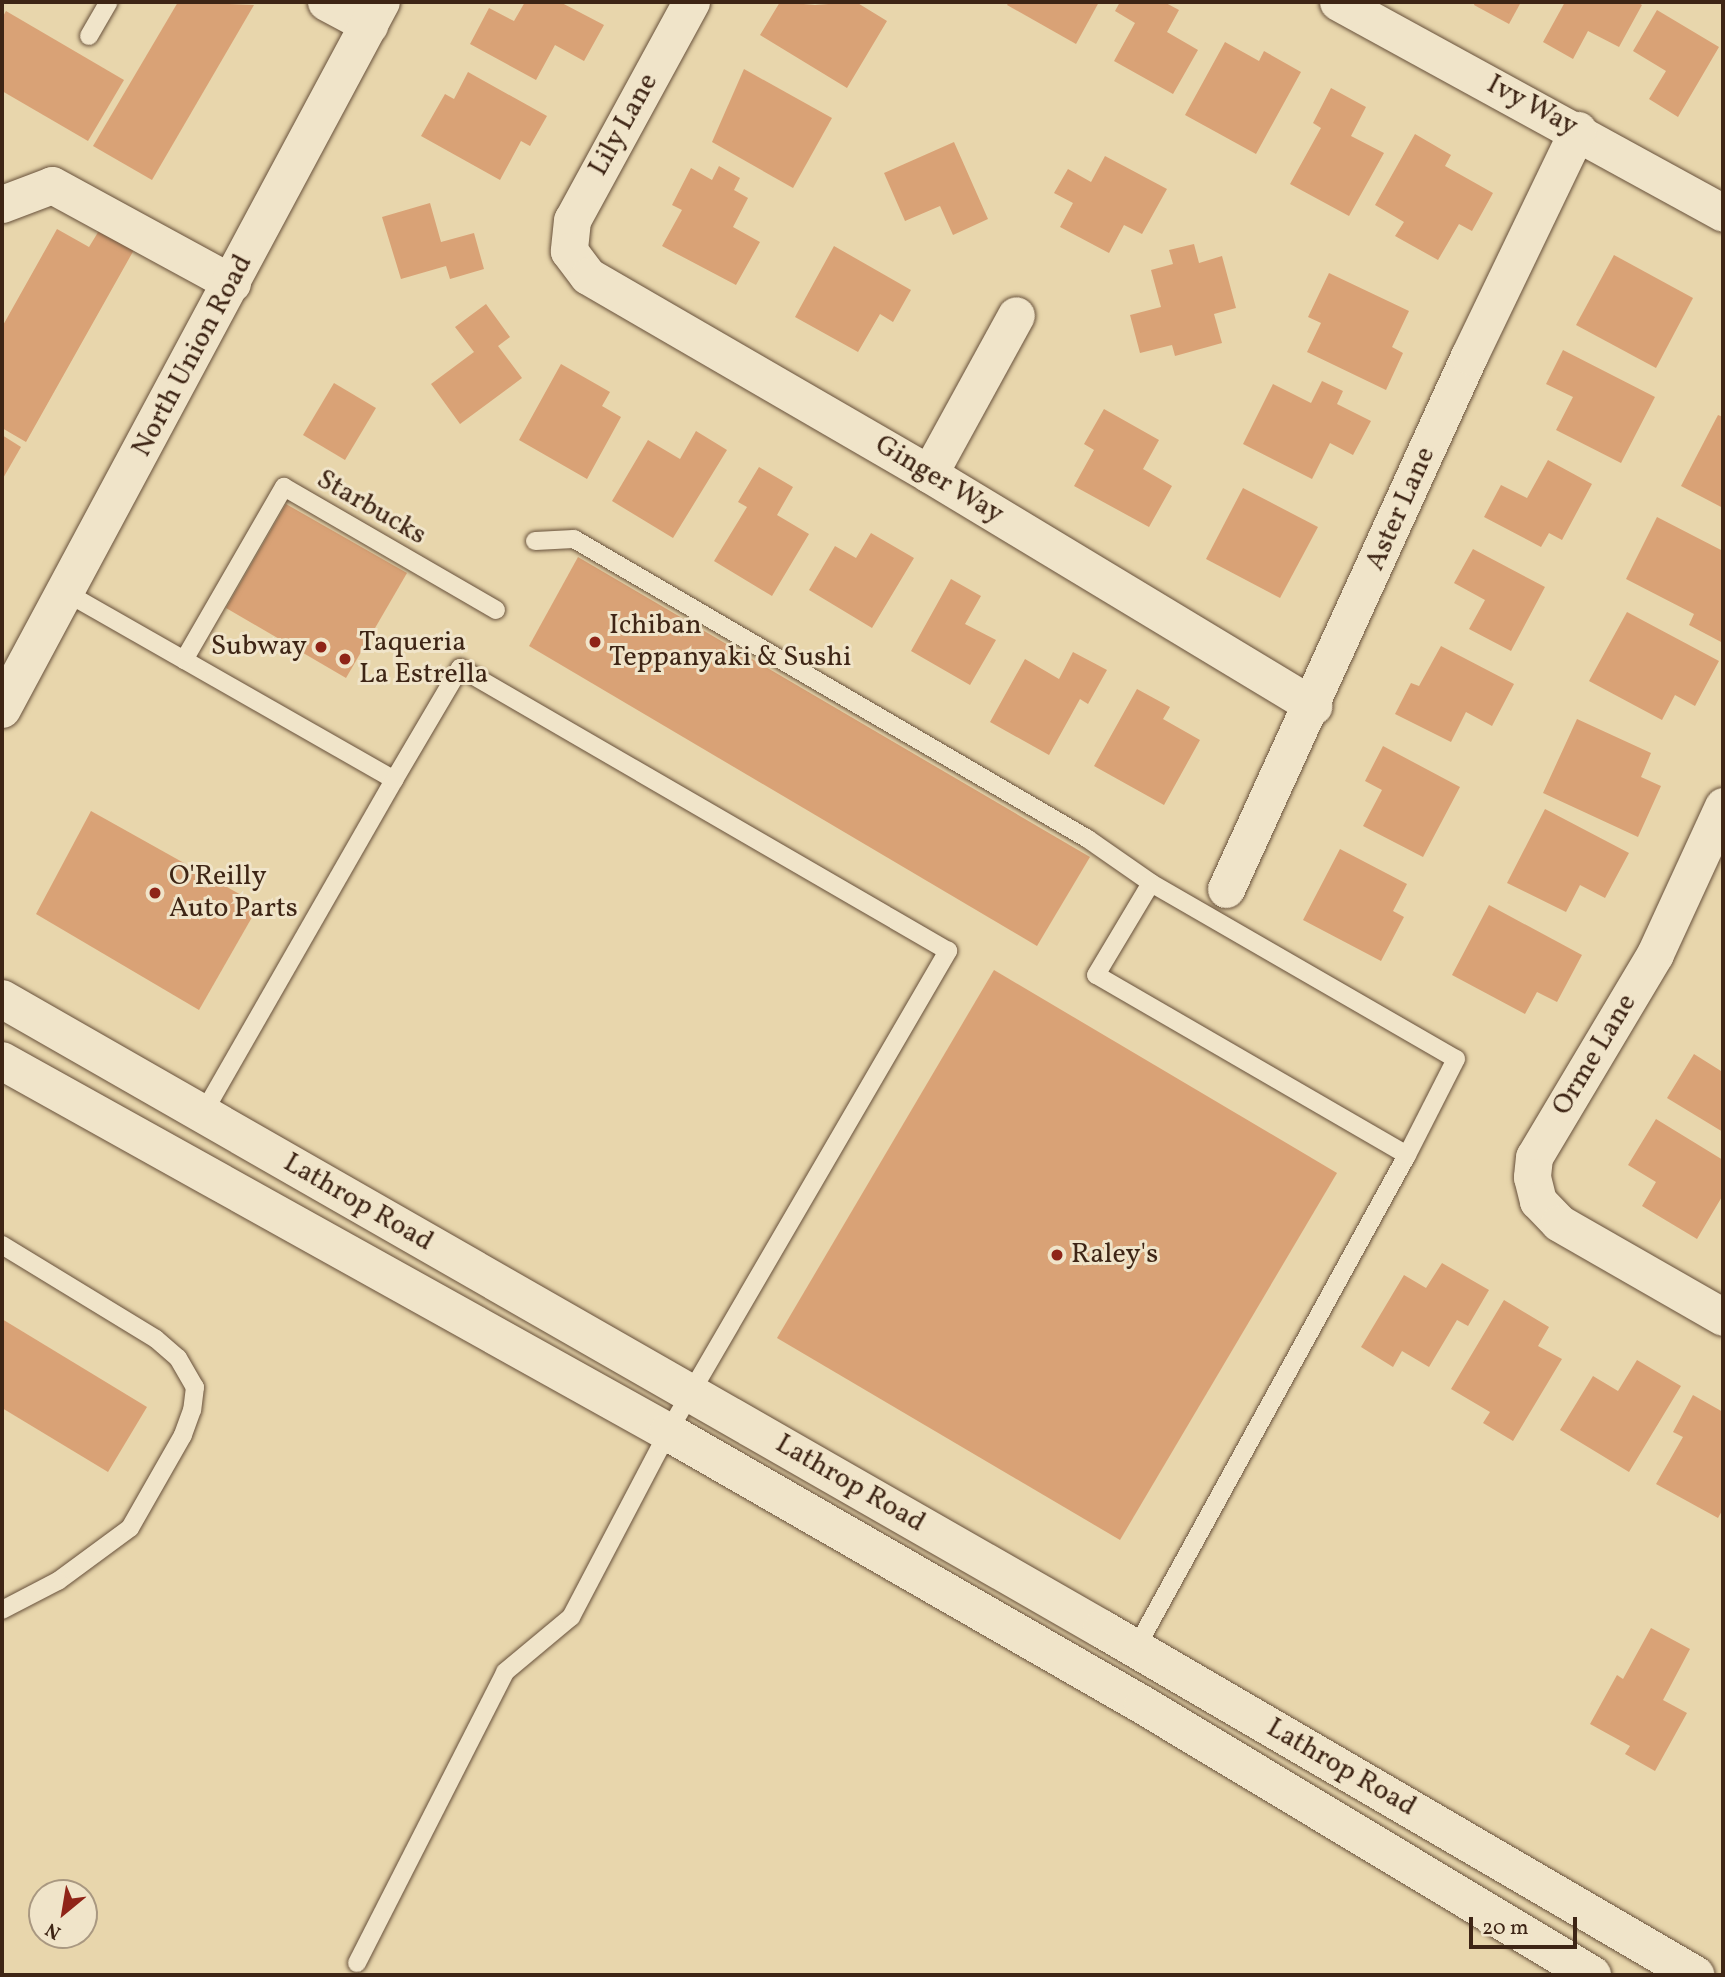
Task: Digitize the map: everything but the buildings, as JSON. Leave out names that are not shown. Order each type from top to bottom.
[{"type":"main road","name":"North Union Road","points":[[2,709],[375,13]]},
{"type":"main road","name":"Lathrop Road","points":[[2,999],[1136,1648],[1695,1975]]},
{"type":"main road","name":"Lathrop Road","points":[[2,1061],[668,1432],[1114,1689],[1592,1975]]},
{"type":"main road","points":[[1114,1689],[1136,1648]]},
{"type":"street","points":[[326,2],[375,13]]},
{"type":"street","name":"Lily Lane","points":[[569,251],[572,220],[691,2]]},
{"type":"street","name":"Ivy Way","points":[[1338,2],[1578,130],[1723,213]]},
{"type":"street","name":"Aster Lane","points":[[1226,889],[1314,705],[1469,356],[1578,130]]},
{"type":"street","points":[[2,204],[52,185],[232,283]]},
{"type":"street","name":"Ginger Way","points":[[569,251],[588,276],[929,474],[1314,705]]},
{"type":"street","points":[[929,474],[1016,316]]},
{"type":"street","name":"Orme Lane","points":[[1723,806],[1655,954],[1535,1157],[1532,1177],[1538,1201],[1559,1223],[1723,1317]]},
{"type":"lane","points":[[89,36],[109,2]]},
{"type":"lane","name":"Starbucks","points":[[184,660],[284,487],[496,610]]},
{"type":"lane","points":[[535,541],[574,539],[1088,839],[1151,883],[1456,1059],[1407,1155],[1136,1648]]},
{"type":"lane","points":[[65,593],[394,780]]},
{"type":"lane","points":[[203,1114],[460,668],[948,951],[690,1393],[571,1617],[505,1672],[357,1963]]},
{"type":"lane","points":[[1151,883],[1096,975],[1407,1155]]},
{"type":"lane","points":[[2,1245],[156,1339],[178,1358],[195,1387],[192,1410],[183,1434],[130,1528],[58,1581],[2,1610]]},
{"type":"place","name":"Ichiban Teppanyaki & Sushi","points":[[595,642]]},
{"type":"place","name":"Subway","points":[[321,647]]},
{"type":"place","name":"Taqueria La Estrella","points":[[345,659]]},
{"type":"place","name":"O'Reilly Auto Parts","points":[[155,893]]},
{"type":"place","name":"Raley's","points":[[1057,1255]]}]
